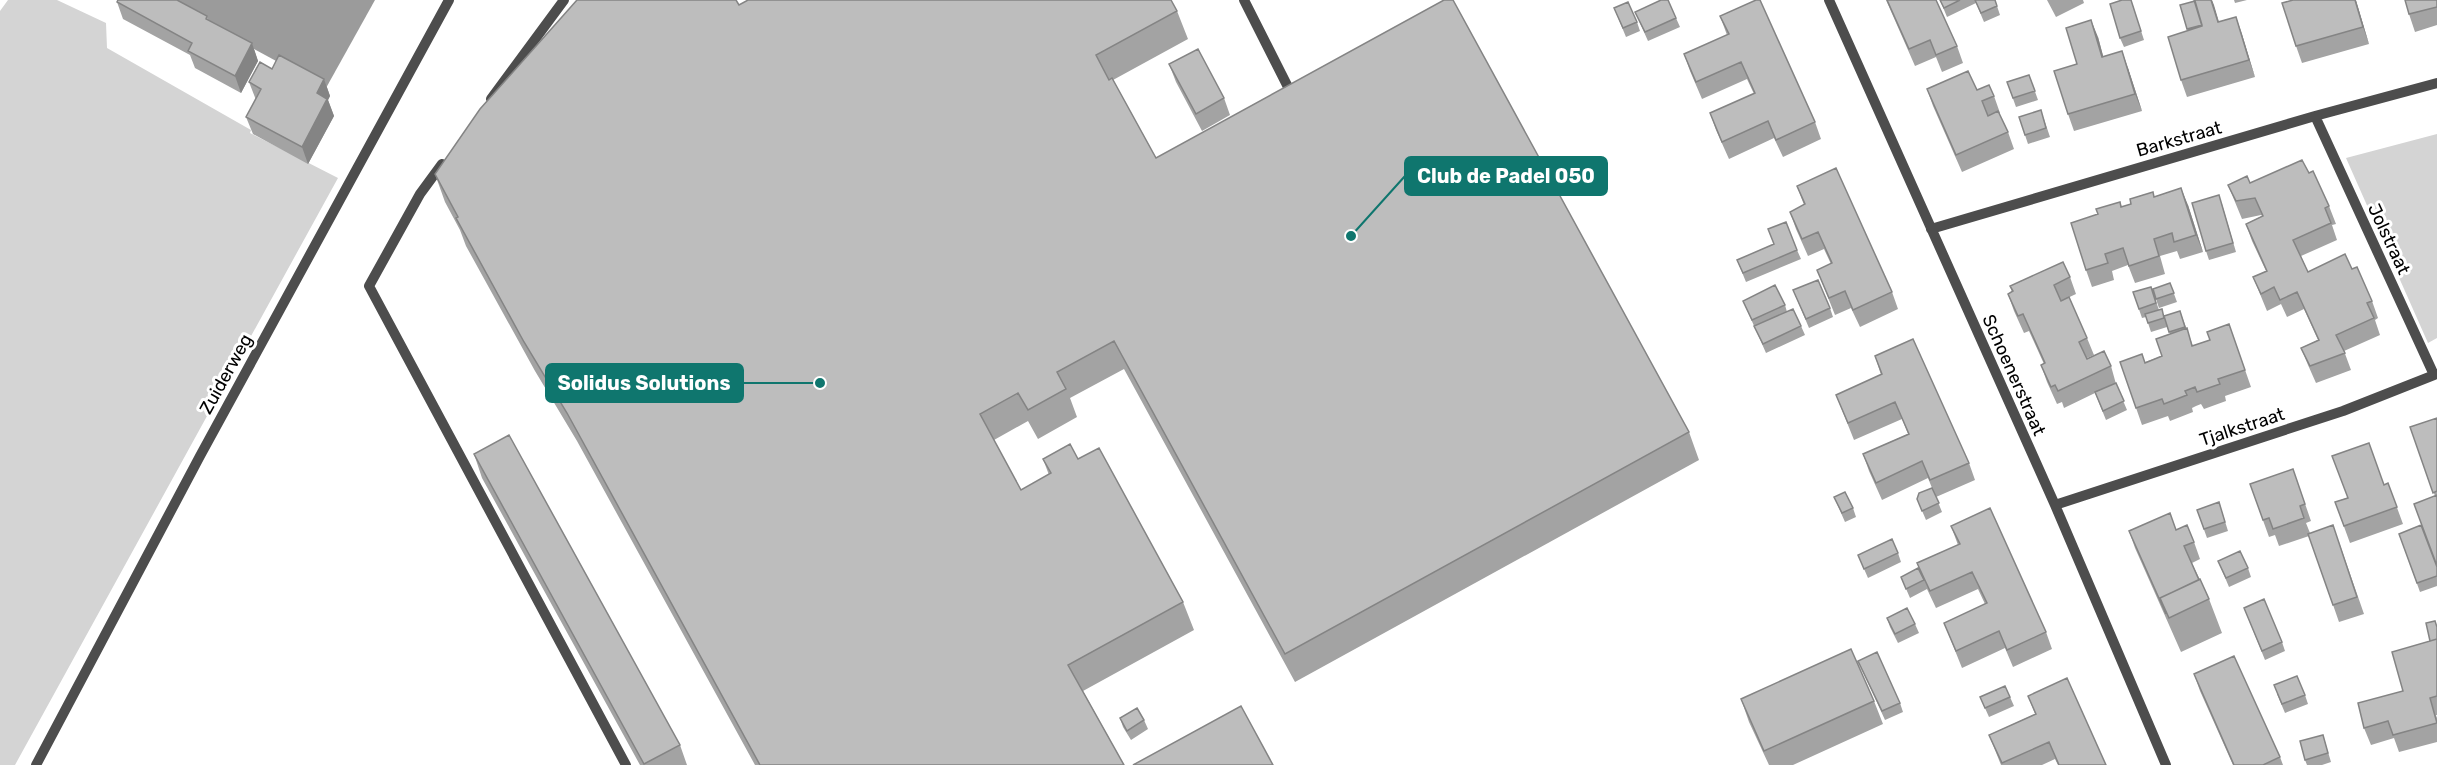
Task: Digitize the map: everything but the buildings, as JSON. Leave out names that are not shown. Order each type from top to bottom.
[{"type":"street","name":"Zuiderweg","points":[[36,765],[206,445],[449,0]]},
{"type":"street","points":[[482,111],[564,0]]},
{"type":"street","points":[[1244,0],[1291,93]]},
{"type":"street","name":"Schoenerstraat","points":[[1829,0],[2055,506],[2166,765]]},
{"type":"street","name":"Barkstraat","points":[[1931,229],[2437,82]]},
{"type":"street","name":"Jolstraat","points":[[2315,116],[2435,375]]},
{"type":"street","points":[[448,157],[420,194],[369,286],[626,765]]},
{"type":"street","name":"Tjalkstraat","points":[[2055,506],[2343,411],[2435,375]]},
{"type":"shaded area","points":[[8,0],[57,0],[106,23],[107,48],[251,130],[250,133],[338,178],[15,765],[0,765],[0,11]]},
{"type":"shaded area","points":[[164,0],[375,0],[326,88]]},
{"type":"shaded area","points":[[2437,134],[2437,338],[2428,343],[2346,158]]},
{"type":"place","name":"Club de Padel 050","points":[[1351,236]]},
{"type":"place","name":"Solidus Solutions","points":[[820,383]]}]
